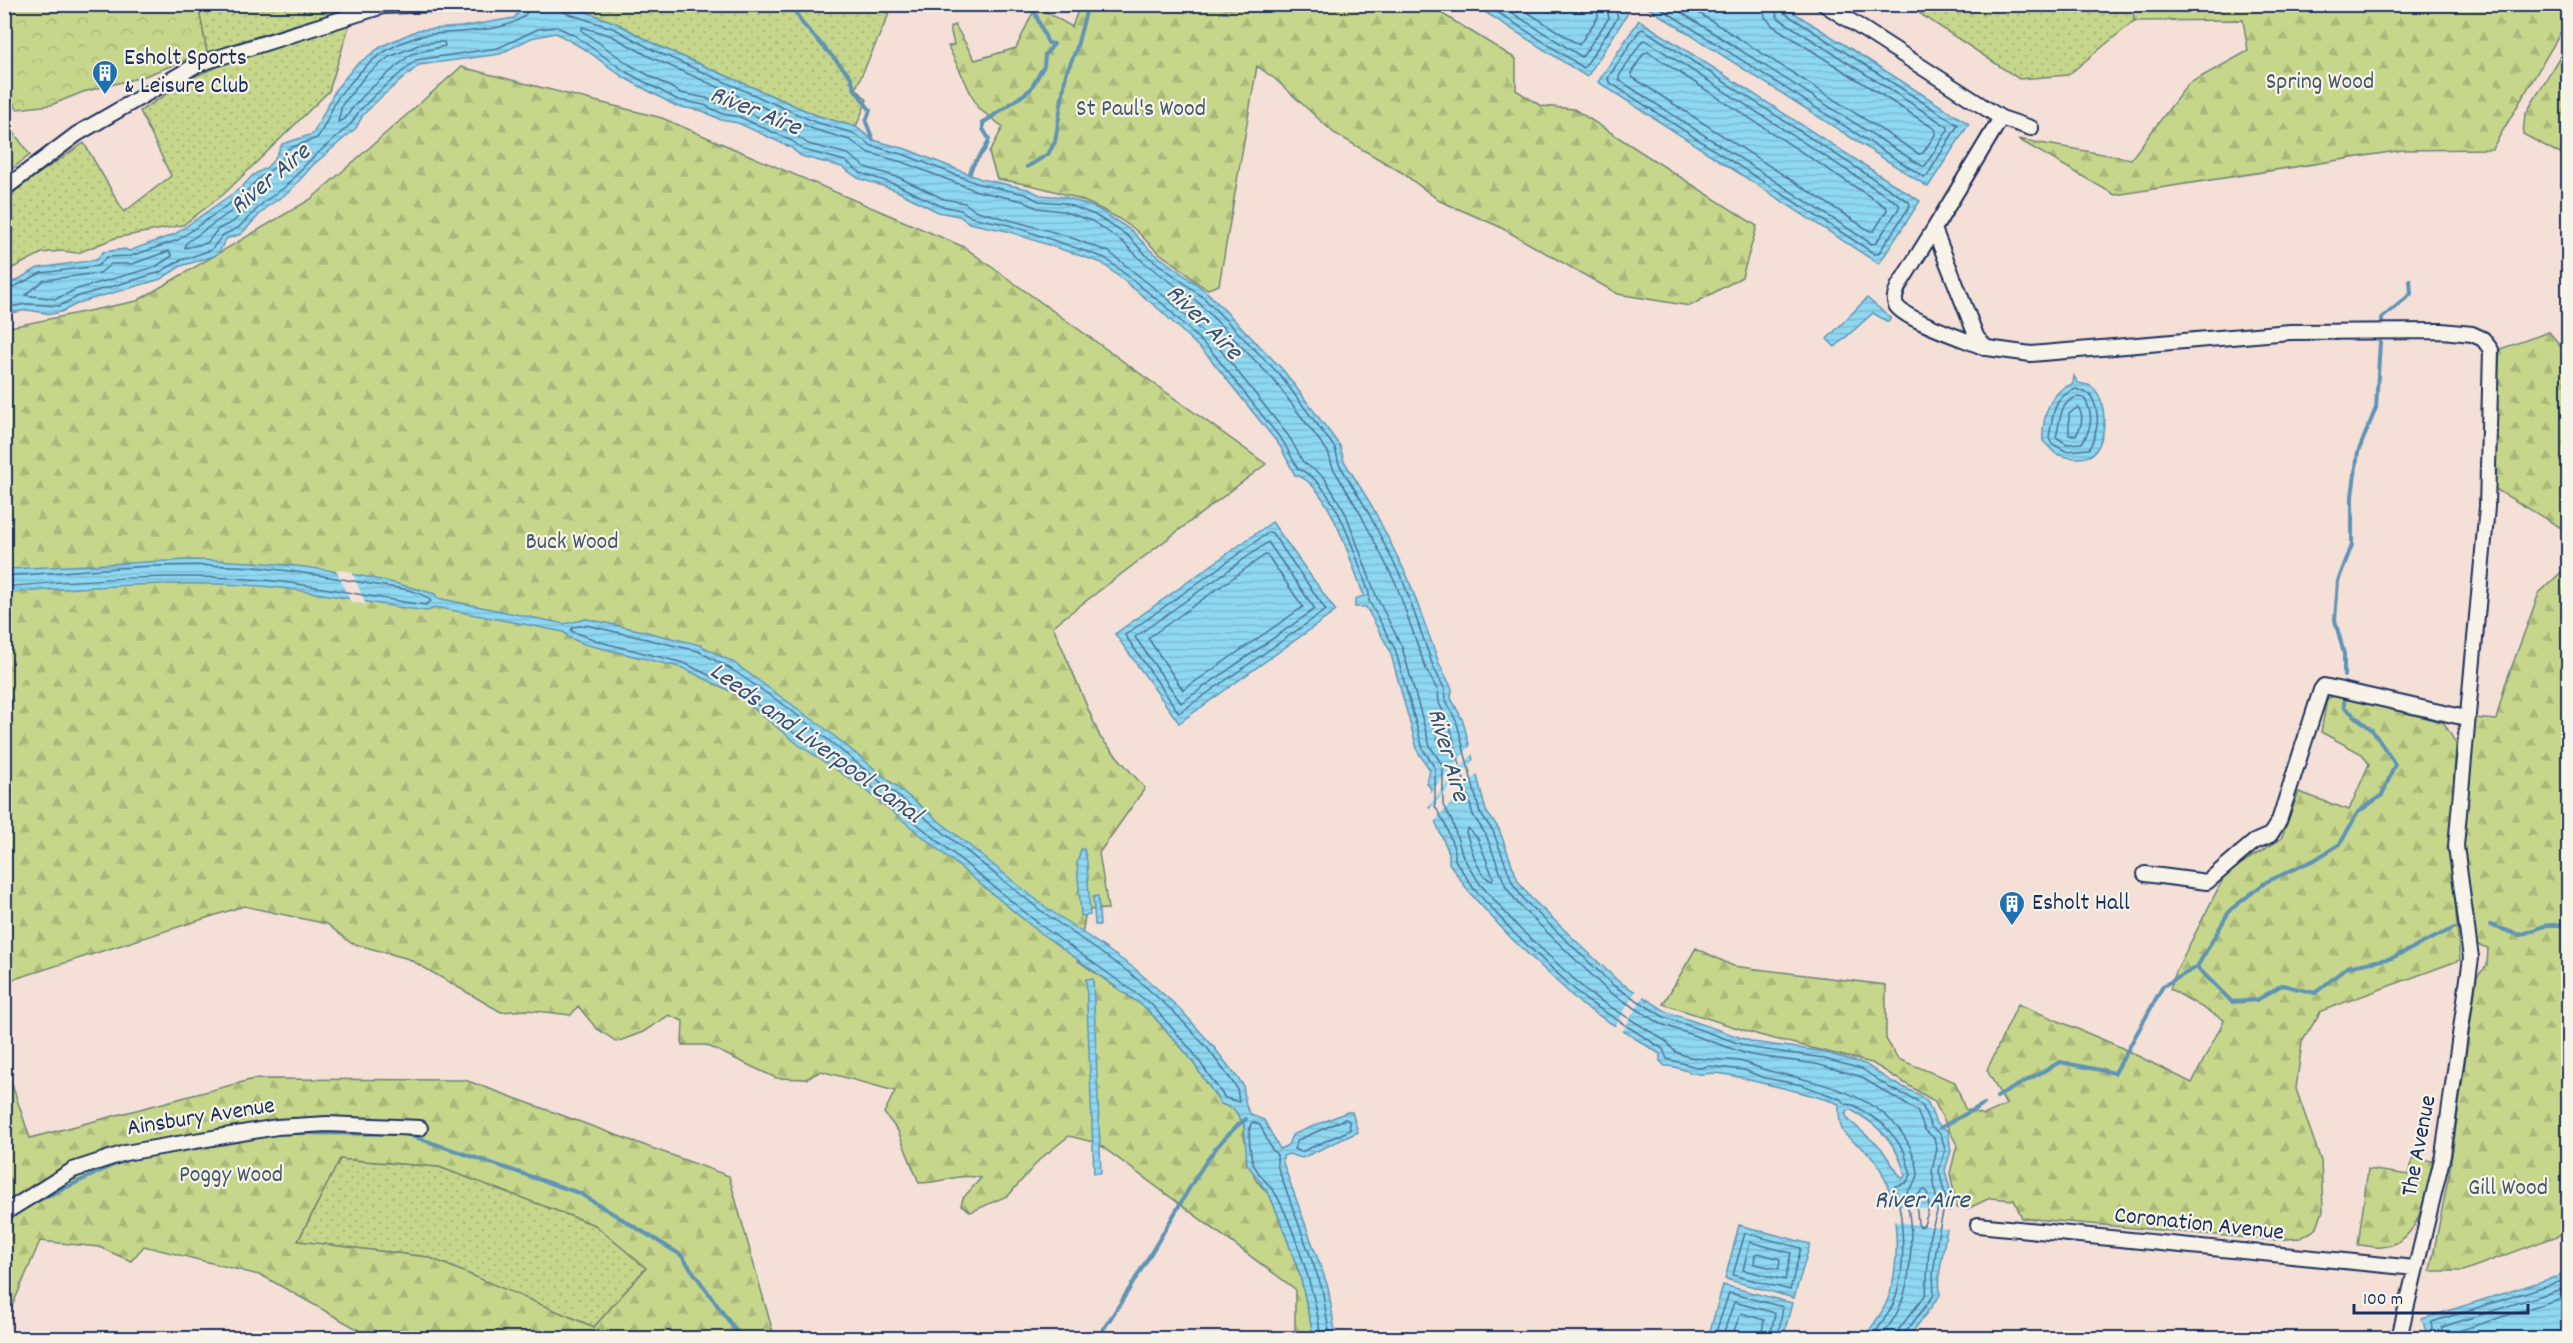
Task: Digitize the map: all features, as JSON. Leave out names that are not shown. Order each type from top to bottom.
[{"type":"street","points":[[4,189],[77,134],[198,64],[383,6],[437,4]]},
{"type":"street","points":[[1824,4],[2001,117],[2031,128]]},
{"type":"street","points":[[1987,348],[1977,338],[1934,229],[2001,117]]},
{"type":"street","name":"The Avenue","points":[[1934,229],[1898,287],[1894,297],[1896,304],[1908,315],[1987,348],[2031,354],[2290,332],[2464,332],[2483,339],[2488,344],[2492,357],[2487,507],[2456,846],[2472,958],[2443,1155],[2399,1338]]},
{"type":"street","points":[[2145,873],[2207,882],[2254,842],[2270,836],[2279,821],[2324,686],[2466,718]]},
{"type":"street","name":"Ainsbury Avenue","points":[[4,1213],[73,1170],[125,1153],[277,1127],[327,1124],[420,1128]]},
{"type":"street","name":"Coronation Avenue","points":[[1978,1225],[2415,1268]]},
{"type":"green space","points":[[870,4],[889,14],[856,88],[867,100],[856,127],[818,116],[656,45],[618,24],[581,10],[555,5]]},
{"type":"green space","points":[[4,5],[198,5],[207,52],[142,77],[83,92],[51,105],[17,109],[5,89]]},
{"type":"green space","points":[[198,5],[360,5],[238,42],[211,53],[207,52]]},
{"type":"green space","name":"St Paul's Wood","points":[[1080,5],[1428,5],[1516,59],[1516,90],[1541,106],[1574,109],[1757,226],[1742,277],[1690,306],[1618,294],[1498,226],[1440,201],[1401,172],[1334,133],[1275,79],[1257,66],[1219,285],[1208,289],[1159,253],[1133,228],[1101,209],[1051,190],[997,179],[989,153],[1003,127],[978,108],[948,46],[954,45],[950,27],[955,25],[975,60],[1016,48],[1036,6],[1072,27]]},
{"type":"green space","points":[[1907,5],[2133,5],[2134,21],[2068,75],[2019,79]]},
{"type":"green space","name":"Spring Wood","points":[[2133,5],[2568,5],[2568,27],[2564,27],[2492,149],[2403,150],[2115,195],[2018,139],[2131,159],[2188,84],[2248,51],[2243,20],[2134,21]]},
{"type":"green space","points":[[350,23],[329,91],[224,194],[183,225],[115,238],[78,253],[61,251],[42,253],[5,272],[5,201],[19,187],[84,143],[124,212],[171,176],[140,111],[193,77],[227,63]]},
{"type":"green space","points":[[2568,33],[2568,158],[2523,134],[2525,115],[2560,56]]},
{"type":"green space","name":"Buck Wood","points":[[461,67],[662,118],[964,247],[1266,464],[1053,626],[1100,737],[1145,788],[1099,853],[1108,909],[1086,910],[1078,961],[1147,1009],[1188,1055],[1221,1104],[1234,1109],[1244,1124],[1244,1136],[1255,1179],[1270,1196],[1280,1220],[1300,1275],[1314,1338],[1295,1338],[1295,1289],[1097,1143],[1069,1136],[1040,1159],[1009,1195],[971,1212],[961,1205],[963,1198],[981,1178],[958,1177],[919,1183],[898,1131],[884,1113],[895,1091],[821,1071],[806,1079],[776,1078],[706,1045],[682,1045],[683,1021],[669,1015],[643,1032],[617,1042],[596,1028],[578,1006],[571,1015],[527,1010],[501,1012],[409,959],[351,943],[327,924],[244,906],[5,982],[5,328],[137,301],[311,199]]},
{"type":"green space","points":[[5,120],[30,155],[4,174]]},
{"type":"green space","points":[[2549,332],[2566,352],[2568,367],[2568,532],[2492,487],[2500,349]]},
{"type":"green space","name":"Gill Wood","points":[[2568,566],[2568,1232],[2463,1271],[2430,1271],[2450,1169],[2477,976],[2487,966],[2488,948],[2475,944],[2463,842],[2474,718],[2496,720],[2505,685],[2539,593]]},
{"type":"green space","points":[[2337,694],[2444,723],[2456,744],[2450,844],[2460,960],[2321,1011],[2302,1042],[2296,1089],[2321,1161],[2323,1211],[2316,1229],[2301,1238],[2272,1240],[2022,1218],[2014,1200],[1990,1198],[1967,1209],[1957,1208],[1950,1173],[1957,1145],[1934,1101],[1872,1063],[1759,1035],[1663,1004],[1696,948],[1733,966],[1886,985],[1886,1039],[1898,1059],[1955,1082],[1965,1109],[1984,1115],[2006,1105],[1987,1070],[2018,1004],[2118,1046],[2192,1083],[2224,1020],[2170,989],[2177,969],[2226,873],[2281,839],[2299,792],[2349,810],[2369,764],[2362,754],[2321,732],[2327,699]]},
{"type":"green space","name":"Poggy Wood","points":[[4,1061],[30,1138],[254,1079],[465,1080],[729,1176],[774,1336],[804,1338],[495,1338],[491,1335],[486,1338],[373,1338],[263,1276],[144,1246],[131,1261],[99,1247],[40,1241],[5,1323]],"holes":[[[340,1159],[439,1167],[595,1225],[646,1268],[594,1327],[428,1257],[298,1241]]]},
{"type":"green space","points":[[2413,1158],[2433,1161],[2424,1201],[2413,1227],[2395,1244],[2378,1247],[2358,1245],[2368,1169],[2409,1175]]},
{"type":"green space","points":[[340,1159],[439,1167],[595,1225],[646,1268],[594,1327],[428,1257],[298,1241]]},
{"type":"water","name":"River Aire","points":[[555,5],[581,10],[618,24],[656,45],[818,116],[856,127],[873,140],[906,149],[981,179],[1028,189],[1040,195],[1065,197],[1098,209],[1132,231],[1150,250],[1207,292],[1283,370],[1340,446],[1344,461],[1372,506],[1408,578],[1439,663],[1452,689],[1451,698],[1463,721],[1486,811],[1499,829],[1518,881],[1530,897],[1618,981],[1667,1012],[1753,1042],[1819,1051],[1865,1064],[1892,1082],[1920,1095],[1928,1103],[1936,1123],[1948,1131],[1951,1151],[1945,1170],[1952,1198],[1939,1276],[1940,1295],[1908,1338],[1864,1338],[1888,1299],[1895,1266],[1896,1227],[1893,1207],[1882,1172],[1873,1158],[1844,1133],[1839,1117],[1839,1104],[1734,1076],[1697,1074],[1665,1066],[1660,1061],[1660,1054],[1582,1005],[1511,938],[1469,892],[1449,863],[1449,853],[1429,807],[1431,789],[1427,783],[1430,770],[1418,752],[1390,651],[1366,607],[1355,607],[1355,599],[1364,596],[1329,508],[1307,481],[1295,475],[1280,446],[1209,357],[1160,310],[1102,263],[1007,231],[969,223],[959,216],[938,212],[895,190],[858,178],[842,167],[801,156],[790,147],[738,123],[721,120],[703,111],[676,106],[623,77],[586,50],[556,33],[531,38],[500,54],[419,65],[380,98],[363,115],[356,128],[313,165],[289,192],[268,206],[241,234],[226,239],[214,256],[181,266],[161,279],[81,302],[61,312],[51,314],[28,310],[5,314],[5,287],[38,268],[96,260],[103,252],[125,249],[129,251],[175,234],[242,187],[253,175],[266,168],[274,160],[282,144],[313,134],[336,89],[355,66],[382,46],[418,30],[461,27],[514,18],[524,6]],"holes":[[[1851,1110],[1878,1129],[1892,1145],[1902,1165],[1905,1176],[1902,1179],[1881,1148],[1850,1121],[1846,1116],[1846,1111]]]},
{"type":"water","points":[[1474,5],[1616,5],[1628,13],[1587,77]]},
{"type":"water","points":[[1649,5],[1782,5],[1969,124],[1928,187],[1647,7]]},
{"type":"water","points":[[1639,20],[1920,201],[1879,264],[1598,82]]},
{"type":"water","points":[[1867,298],[1891,318],[1888,322],[1873,313],[1835,347],[1827,339]]},
{"type":"water","points":[[2074,376],[2078,383],[2091,386],[2098,393],[2104,412],[2100,443],[2089,456],[2081,458],[2056,454],[2043,441],[2044,423],[2049,406],[2058,393],[2073,384]]},
{"type":"water","points":[[1272,522],[1336,611],[1179,723],[1115,634]]},
{"type":"water","name":"Leeds and Liverpool Canal","points":[[188,560],[282,564],[344,573],[435,594],[437,598],[564,624],[587,619],[634,629],[700,645],[734,663],[823,727],[1044,906],[1134,968],[1179,1008],[1213,1046],[1243,1085],[1246,1106],[1251,1115],[1264,1120],[1280,1149],[1288,1145],[1292,1135],[1352,1112],[1358,1132],[1302,1158],[1289,1154],[1283,1156],[1283,1163],[1328,1287],[1336,1338],[1314,1338],[1300,1275],[1280,1220],[1270,1196],[1247,1164],[1244,1124],[1234,1109],[1221,1104],[1188,1055],[1147,1009],[1039,932],[862,787],[799,745],[734,693],[683,668],[584,644],[568,637],[564,632],[435,607],[428,611],[303,591],[229,584],[133,585],[5,593],[5,570],[9,569]]},
{"type":"water","points":[[1081,849],[1084,849],[1087,862],[1090,915],[1081,916],[1077,863]]},
{"type":"water","points":[[1098,896],[1100,925],[1095,925],[1093,897]]},
{"type":"water","points":[[1086,979],[1093,979],[1101,1173],[1094,1173]]},
{"type":"water","points":[[1739,1225],[1810,1244],[1794,1298],[1725,1279]]},
{"type":"water","points":[[2568,1273],[2568,1338],[2428,1338],[2422,1319]]},
{"type":"water","points":[[1723,1285],[1792,1303],[1783,1338],[1708,1338]]},
{"type":"pier","points":[[336,569],[352,572],[366,605],[350,601]]},
{"type":"pier","points":[[1472,744],[1475,751],[1427,808],[1428,795]]},
{"type":"pier","points":[[1476,757],[1480,771],[1434,822],[1428,811]]},
{"type":"pier","points":[[1636,990],[1644,995],[1621,1034],[1613,1030]]},
{"type":"pier","points":[[1891,1204],[1954,1213],[1949,1229],[1892,1221]]},
{"type":"waterway","points":[[791,4],[802,23],[851,77],[854,88],[870,110],[866,122],[873,140]]},
{"type":"waterway","points":[[1027,167],[1048,154],[1055,142],[1066,74],[1076,50],[1088,4]]},
{"type":"waterway","points":[[970,173],[989,139],[983,129],[983,123],[1030,90],[1044,66],[1045,55],[1054,44],[1048,43],[1035,13]]},
{"type":"waterway","points":[[2382,321],[2382,318],[2411,294],[2410,280]]},
{"type":"waterway","points":[[2344,676],[2344,654],[2335,620],[2338,581],[2352,545],[2352,496],[2358,452],[2376,408],[2380,342]]},
{"type":"waterway","points":[[1997,1097],[2060,1062],[2115,1073],[2163,986],[2197,967],[2230,910],[2266,882],[2316,859],[2340,844],[2358,812],[2382,795],[2395,764],[2372,730],[2344,707],[2344,697]]},
{"type":"waterway","points":[[2490,925],[2520,935],[2547,925],[2561,925],[2568,914]]},
{"type":"waterway","points":[[2197,967],[2232,1002],[2257,1000],[2282,985],[2315,993],[2347,967],[2392,958],[2454,928]]},
{"type":"waterway","points":[[1940,1128],[1984,1104]]},
{"type":"waterway","points":[[1102,1331],[1204,1164],[1223,1139],[1246,1119]]},
{"type":"waterway","points":[[292,1133],[406,1134],[579,1193],[681,1255],[741,1338]]},
{"type":"waterway","points":[[29,1205],[122,1161]]},
{"type":"place","name":"Esholt Sports & Leisure Club","points":[[105,96]]},
{"type":"place","name":"Esholt Hall","points":[[2012,927]]}]
